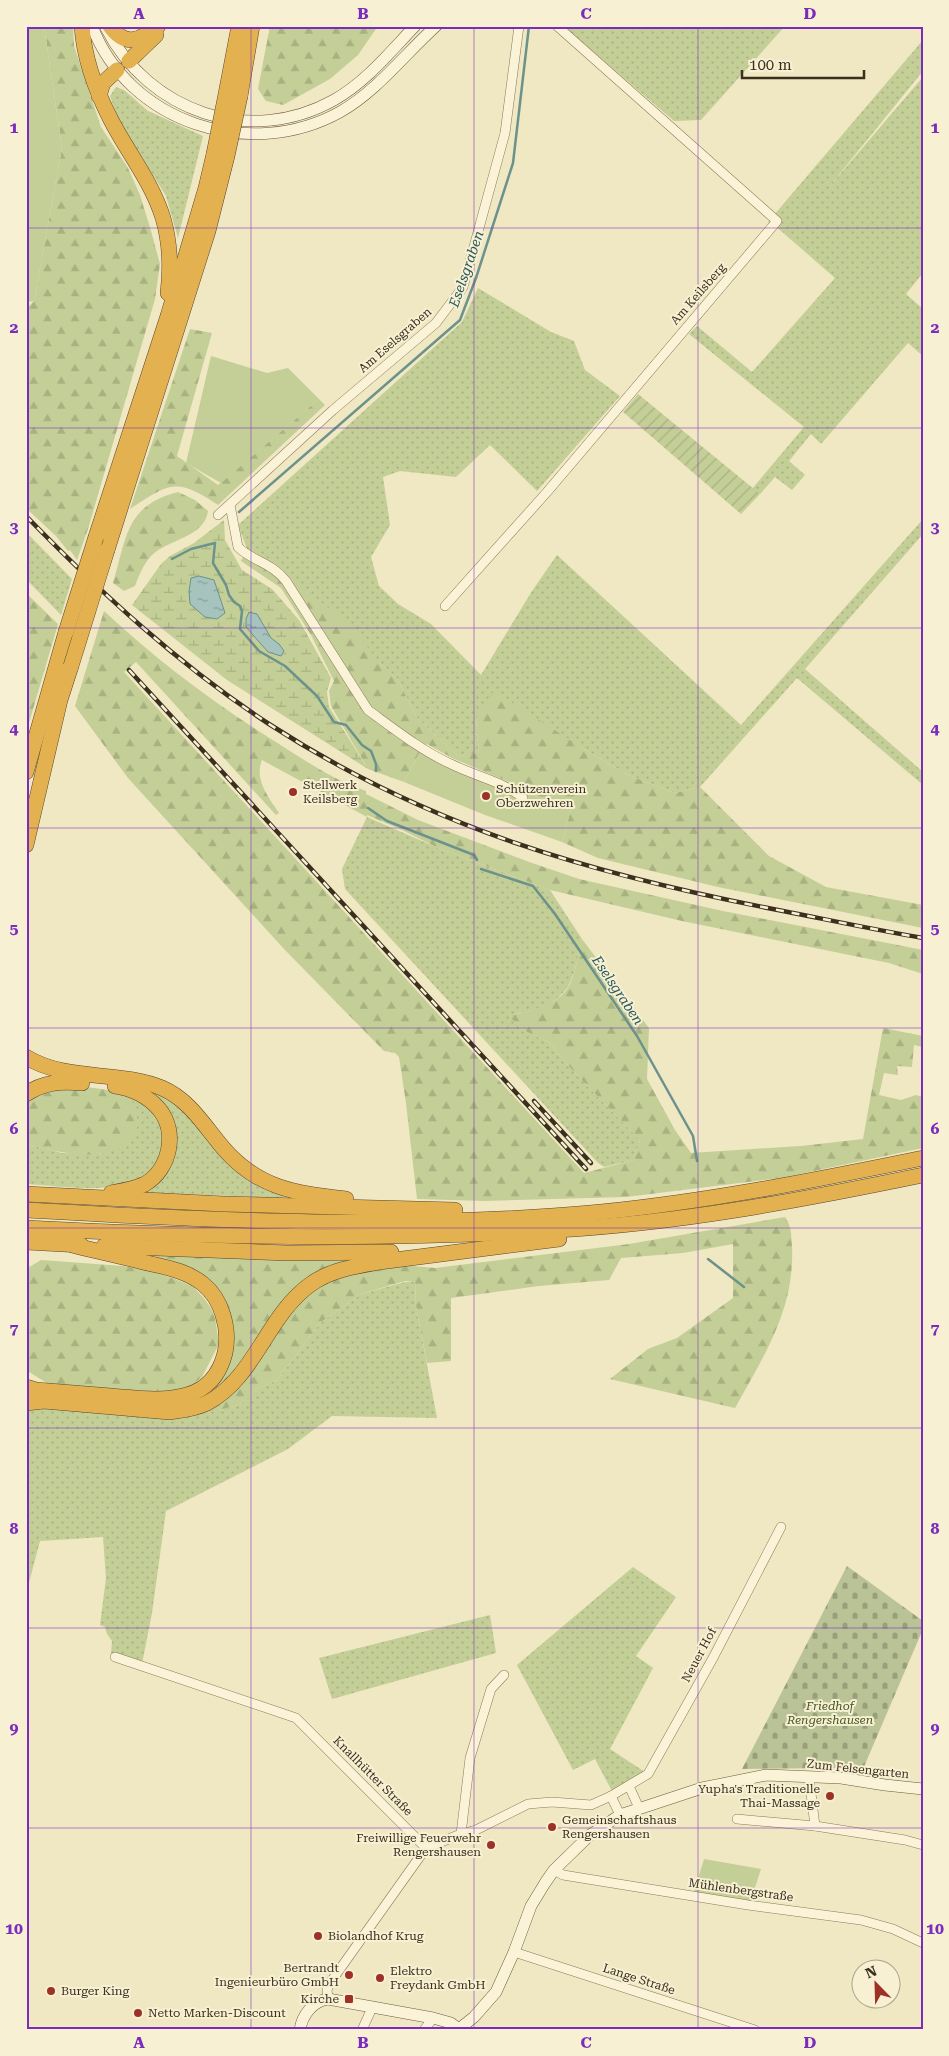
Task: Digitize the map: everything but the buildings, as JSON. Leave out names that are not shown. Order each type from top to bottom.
[{"type":"highway","points":[[82,26],[86,55],[99,96],[111,121],[153,194],[166,230],[170,271],[161,336]]},
{"type":"highway","points":[[110,26],[121,38],[136,40],[158,26]]},
{"type":"highway","points":[[99,96],[103,83],[163,26]]},
{"type":"highway","points":[[233,95],[239,26]]},
{"type":"highway","points":[[26,772],[107,550],[208,231],[220,155],[233,95],[252,26]]},
{"type":"highway","points":[[26,845],[60,700],[65,662],[96,537],[161,336],[206,188],[220,155]]},
{"type":"highway","points":[[26,1058],[48,1068],[138,1080],[164,1089],[187,1105],[224,1149],[240,1164],[257,1178],[270,1184],[320,1196],[414,1209]]},
{"type":"highway","points":[[26,1094],[37,1087],[52,1082],[122,1087],[135,1091],[148,1099],[159,1109],[166,1122],[170,1149],[165,1162],[145,1184],[111,1194],[76,1196]]},
{"type":"highway","points":[[26,1228],[149,1234],[266,1236],[443,1236],[558,1230],[683,1210],[923,1158]]},
{"type":"highway","points":[[26,1210],[229,1219],[385,1222],[536,1216],[683,1210],[812,1198],[923,1174]]},
{"type":"highway","points":[[26,1194],[224,1204],[414,1209],[500,1210],[650,1202],[683,1210]]},
{"type":"highway","points":[[26,1403],[44,1401],[170,1412],[191,1409],[207,1403],[234,1382],[285,1310],[312,1283],[327,1275],[351,1268],[460,1251],[611,1234],[683,1210]]},
{"type":"highway","points":[[26,1242],[287,1253],[460,1251]]},
{"type":"highway","points":[[26,1387],[36,1390],[148,1399],[171,1398],[203,1389],[222,1365],[227,1332],[216,1298],[203,1283],[179,1271],[72,1245]]},
{"type":"main road","points":[[92,26],[100,44],[123,66],[162,93],[192,109],[228,119],[270,120],[310,111],[345,93],[365,78],[416,26]]},
{"type":"main road","points":[[105,26],[123,66],[145,98],[184,120],[227,132],[270,134],[313,124],[351,105],[373,88],[436,26]]},
{"type":"main road","name":"Zum Felsengarten","points":[[459,2029],[474,2017],[496,1992],[514,1952],[531,1906],[554,1870],[590,1835],[620,1815],[702,1788],[766,1775],[841,1778],[885,1786],[923,1789]]},
{"type":"main road","points":[[300,2030],[306,2014],[314,2004],[320,2000],[328,1999],[433,2018],[451,2023],[459,2029]]},
{"type":"street","name":"Am Eselsgraben","points":[[218,515],[333,410],[436,323],[463,287],[505,133],[519,26]]},
{"type":"street","name":"Am Keilsberg","points":[[445,606],[548,492],[777,221],[557,26]]},
{"type":"street","points":[[230,505],[238,547],[242,552],[266,563],[286,580],[368,710],[386,724],[450,764],[511,788],[523,798]]},
{"type":"street","name":"Neuer Hof","points":[[426,1848],[476,1830],[528,1804],[552,1802],[591,1805],[611,1796],[648,1774],[713,1658],[781,1527]]},
{"type":"street","name":"Knallhütter Straße","points":[[115,1657],[296,1718],[426,1848]]},
{"type":"street","points":[[461,1834],[470,1758],[491,1689],[504,1675]]},
{"type":"street","points":[[809,1777],[815,1826]]},
{"type":"street","points":[[628,1786],[640,1808]]},
{"type":"street","points":[[611,1796],[620,1815]]},
{"type":"street","points":[[737,1819],[815,1826],[905,1840],[923,1846]]},
{"type":"street","points":[[328,1999],[330,1983],[426,1848]]},
{"type":"street","name":"Mühlenbergstraße","points":[[554,1870],[559,1874],[572,1877],[862,1920],[893,1929],[923,1943]]},
{"type":"street","name":"Lange Straße","points":[[514,1952],[755,2030]]},
{"type":"street","points":[[362,2030],[372,2008]]},
{"type":"street","points":[[424,2030],[433,2018]]},
{"type":"green space","points":[[26,26],[44,26],[62,148],[34,301],[26,302]]},
{"type":"green space","points":[[44,26],[73,26],[74,46],[101,127],[128,168],[140,195],[160,264],[155,299],[88,529],[77,560],[70,550],[68,551],[26,506],[26,309],[34,301],[62,148]]},
{"type":"green space","points":[[270,26],[378,26],[358,55],[330,79],[283,105],[266,101],[258,89]]},
{"type":"green space","points":[[563,26],[785,26],[701,120],[674,121]]},
{"type":"green space","points":[[923,40],[923,71],[829,187],[923,77],[923,273],[906,294],[923,309],[923,356],[908,343],[821,444],[811,434],[789,461],[805,475],[792,490],[775,477],[760,494],[752,489],[804,427],[689,334],[697,326],[752,372],[835,278],[780,230],[768,222]]},
{"type":"green space","points":[[116,87],[124,90],[148,111],[203,136],[178,238],[166,196],[118,119],[110,96]]},
{"type":"green space","points":[[478,288],[551,332],[574,341],[585,370],[620,396],[537,491],[490,445],[456,477],[400,471],[383,477],[390,525],[371,557],[379,586],[398,604],[431,624],[481,675],[532,591],[557,555],[741,725],[923,519],[923,534],[805,669],[923,772],[923,785],[797,678],[700,787],[675,793],[628,775],[581,747],[476,719],[479,754],[458,756],[417,718],[398,680],[272,561],[247,549],[238,525],[462,322]]},
{"type":"green space","points":[[190,329],[212,333],[177,456],[218,485],[319,399],[325,405],[218,505],[192,490],[173,487],[155,493],[130,509]]},
{"type":"green space","points":[[211,356],[267,373],[288,368],[319,399],[221,483],[186,463]]},
{"type":"green space","points":[[638,394],[760,494],[741,514],[623,412]]},
{"type":"green space","points":[[178,492],[195,500],[208,511],[205,520],[193,532],[152,555],[144,565],[135,586],[124,591],[113,583],[131,526],[147,506],[161,498]]},
{"type":"green space","points":[[224,520],[225,540],[242,570],[272,589],[299,620],[331,678],[327,692],[329,707],[368,769],[227,680],[132,605],[161,564],[170,556],[194,543]]},
{"type":"green space","points":[[26,532],[72,579],[61,615],[26,579]]},
{"type":"green space","points":[[247,549],[272,561],[292,580],[349,624],[380,663],[398,680],[417,718],[458,756],[479,753],[476,719],[494,691],[628,775],[675,793],[700,787],[769,856],[826,887],[923,905],[923,928],[718,887],[598,858],[562,842],[571,809],[519,790],[509,782],[452,758],[427,744],[421,750],[404,782],[368,769],[331,706],[329,691],[334,681],[311,635],[281,588],[241,561]]},
{"type":"green space","points":[[27,594],[58,624],[26,733],[26,597]]},
{"type":"green space","points":[[104,611],[167,665],[255,729],[321,770],[343,782],[366,791],[366,794],[418,820],[579,879],[723,911],[923,950],[923,974],[889,963],[682,921],[550,890],[438,848],[402,830],[367,815],[367,817],[262,760],[260,767],[261,781],[263,788],[279,813],[276,815],[136,662],[124,672],[584,1173],[634,1160],[640,1140],[573,1071],[549,1042],[523,1030],[509,1016],[545,1005],[563,994],[571,982],[582,939],[649,1028],[647,1079],[675,1130],[691,1153],[801,1146],[863,1139],[883,1028],[923,1036],[923,1047],[914,1045],[912,1067],[897,1066],[898,1075],[884,1073],[879,1095],[901,1100],[916,1095],[923,1097],[923,1148],[781,1178],[626,1197],[485,1201],[417,1199],[399,1057],[395,1053],[384,1051],[285,950],[128,778],[75,706]]},
{"type":"green space","points":[[421,750],[571,809],[562,842],[485,815],[404,782]]},
{"type":"green space","points":[[367,817],[438,848],[550,890],[582,939],[574,971],[567,988],[552,1002],[540,1008],[510,1016],[523,1030],[549,1042],[573,1071],[640,1140],[634,1160],[604,1167],[598,1163],[345,889],[342,869]]},
{"type":"green space","points":[[144,1086],[182,1107],[288,1195],[281,1198],[134,1192],[175,1145]]},
{"type":"green space","points":[[86,1087],[109,1090],[129,1096],[137,1110],[137,1130],[121,1147],[99,1154],[74,1154],[26,1144],[26,1099],[45,1088]]},
{"type":"green space","points":[[129,1096],[154,1113],[163,1133],[163,1141],[157,1161],[145,1175],[128,1183],[108,1187],[87,1188],[26,1184],[26,1144],[62,1153],[101,1154]]},
{"type":"green space","points":[[785,1217],[791,1235],[792,1269],[783,1311],[767,1350],[735,1408],[610,1379],[648,1349],[677,1338],[733,1298],[733,1244],[683,1253],[621,1258],[609,1280],[539,1286],[451,1298],[451,1361],[427,1363],[416,1306],[415,1281],[405,1281],[361,1294],[321,1322],[277,1380],[257,1389],[241,1404],[221,1410],[199,1402],[179,1403],[226,1366],[234,1345],[232,1324],[227,1304],[215,1286],[156,1259],[155,1255],[346,1260],[435,1268],[629,1244]]},
{"type":"green space","points":[[41,1260],[123,1266],[151,1271],[192,1286],[211,1308],[215,1318],[219,1344],[202,1377],[187,1389],[152,1396],[53,1387],[26,1370],[26,1269]]},
{"type":"green space","points":[[415,1281],[416,1306],[437,1418],[332,1416],[288,1449],[166,1511],[152,1613],[142,1664],[111,1654],[112,1641],[105,1627],[100,1625],[106,1578],[103,1537],[40,1541],[26,1594],[26,1408],[212,1406],[221,1410],[241,1404],[257,1389],[277,1380],[321,1322],[361,1294]]},
{"type":"green space","name":"Friedhof Rengershausen","points":[[847,1566],[923,1621],[923,1629],[860,1776],[833,1768],[742,1769]]},
{"type":"green space","points":[[633,1567],[676,1597],[636,1656],[653,1668],[610,1749],[648,1774],[614,1795],[595,1759],[573,1770],[517,1665]]},
{"type":"green space","points":[[490,1615],[496,1653],[332,1699],[319,1658]]},
{"type":"green space","points":[[704,1859],[761,1869],[750,1903],[694,1892]]},
{"type":"water","points":[[199,576],[214,580],[225,613],[217,619],[205,617],[190,604],[191,578]]},
{"type":"water","points":[[249,612],[257,614],[271,638],[279,644],[284,651],[281,656],[268,652],[246,627],[246,619]]},
{"type":"waterway","name":"Eselsgraben","points":[[239,512],[460,320],[476,278],[513,163],[529,26]]},
{"type":"waterway","name":"Eselsgraben","points":[[172,559],[191,549],[215,543],[213,563],[226,585],[229,595],[240,606],[242,611],[240,629],[259,651],[285,666],[317,696],[334,722],[346,725],[362,745],[371,751],[376,764],[376,771]]},
{"type":"waterway","name":"Eselsgraben","points":[[368,808],[387,821],[474,855],[477,860]]},
{"type":"waterway","name":"Eselsgraben","points":[[481,869],[533,886],[555,914],[637,1036],[693,1136],[697,1161]]},
{"type":"waterway","name":"Eselsgraben","points":[[708,1259],[744,1287]]},
{"type":"railway","points":[[26,516],[83,573],[172,653],[269,724],[330,761],[391,792],[454,820],[581,864],[714,897],[923,938]]},
{"type":"railway","points":[[129,670],[586,1169]]},
{"type":"railway","points":[[534,1101],[591,1163]]},
{"type":"place","name":"Stellwerk Keilsberg","points":[[293,792]]},
{"type":"place","name":"Schützenverein Oberzwehren","points":[[486,796]]},
{"type":"place","name":"Yupha's Traditionelle Thai-Massage","points":[[830,1796]]},
{"type":"place","name":"Gemeinschaftshaus Rengershausen","points":[[552,1827]]},
{"type":"place","name":"Freiwillige Feuerwehr Rengershausen","points":[[491,1845]]},
{"type":"place","name":"Biolandhof Krug","points":[[318,1936]]},
{"type":"place","name":"Bertrandt Ingenieurbüro GmbH","points":[[349,1975]]},
{"type":"place","name":"Elektro Freydank GmbH","points":[[380,1978]]},
{"type":"place","name":"Burger King","points":[[51,1991]]},
{"type":"place","name":"Kirche","points":[[349,1999]]},
{"type":"place","name":"Netto Marken-Discount","points":[[138,2013]]}]
